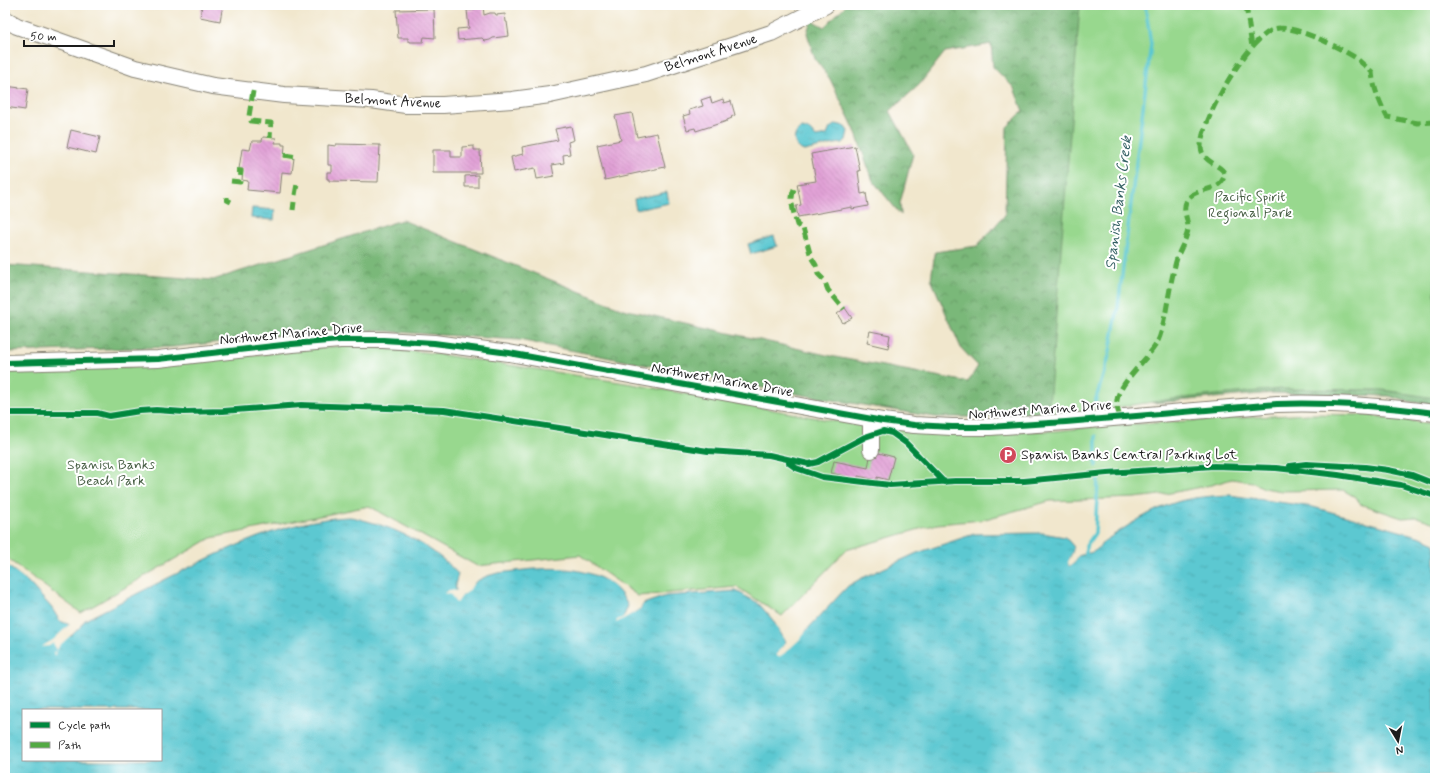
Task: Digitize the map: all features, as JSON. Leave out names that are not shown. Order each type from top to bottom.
[{"type":"street","name":"Belmont Avenue","points":[[5,19],[17,26],[135,68],[213,86],[284,95],[371,100],[406,105],[443,105],[512,100],[550,95],[646,74],[772,33],[826,5]]},
{"type":"street","name":"Northwest Marine Drive","points":[[5,363],[158,359],[292,344],[340,340],[383,340],[434,343],[509,353],[871,419],[914,425],[990,427],[1277,404],[1308,403],[1380,406],[1435,413]]},
{"type":"street","points":[[870,450],[871,419]]},
{"type":"green space","points":[[846,5],[1435,5],[1435,405],[1405,401],[1389,396],[1273,393],[1153,403],[1130,390],[1099,406],[1021,417],[935,417],[773,390],[519,340],[349,329],[173,347],[5,352],[5,265],[213,280],[402,220],[623,309],[835,357],[968,382],[978,366],[961,348],[931,279],[935,252],[977,246],[1005,215],[1007,127],[1023,111],[1014,88],[993,67],[991,44],[945,52],[919,85],[890,111],[913,154],[900,203],[901,215],[873,181],[854,128],[830,79],[815,59],[807,33],[811,20],[824,27]]},
{"type":"green space","name":"Pacific Spirit Regional Park","points":[[1080,5],[1435,5],[1435,398],[1383,390],[1281,389],[1172,399],[1048,418]]},
{"type":"green space","name":"Spanish Banks Beach Park","points":[[347,345],[424,352],[632,384],[834,421],[933,431],[1056,431],[1101,426],[1308,414],[1366,415],[1435,424],[1435,523],[1417,517],[1402,518],[1360,504],[1355,497],[1343,490],[1282,491],[1264,488],[1252,482],[1232,479],[1211,485],[1160,495],[1135,498],[1050,501],[982,520],[937,524],[846,550],[782,616],[737,587],[638,596],[580,555],[477,566],[369,506],[211,538],[81,613],[5,557],[5,371],[153,366]]},
{"type":"water","points":[[836,124],[844,126],[848,131],[846,140],[843,143],[804,151],[797,147],[795,137],[801,128],[810,130],[816,137],[827,135],[830,128]]},
{"type":"water","points":[[667,192],[669,203],[636,210],[634,199]]},
{"type":"water","points":[[252,208],[275,210],[274,220],[251,218]]},
{"type":"water","points":[[774,236],[777,246],[751,254],[748,244]]},
{"type":"water","points":[[1229,495],[1313,507],[1421,537],[1435,543],[1435,778],[5,778],[5,564],[28,582],[51,607],[60,621],[70,625],[63,631],[63,635],[71,636],[85,620],[236,546],[280,529],[303,523],[351,517],[392,529],[417,541],[439,556],[458,574],[455,585],[457,596],[462,596],[474,583],[497,573],[547,568],[579,571],[594,575],[608,582],[620,592],[628,606],[623,618],[639,610],[643,604],[666,596],[736,591],[758,603],[772,619],[786,642],[777,654],[786,652],[848,586],[917,553],[974,534],[1042,533],[1065,537],[1074,547],[1069,561],[1069,566],[1074,563],[1078,556],[1095,551],[1103,542],[1138,519],[1167,505],[1183,500]]},
{"type":"pier","points":[[1074,547],[1076,547],[1075,552],[1070,563],[1079,554],[1074,563],[1069,566],[1068,562]]},
{"type":"pier","points":[[475,581],[469,591],[462,596],[457,603],[451,595],[444,593],[449,590],[458,591],[459,594],[461,594],[471,583]]},
{"type":"pier","points":[[642,602],[643,604],[639,610],[616,623],[617,620],[622,618],[629,610],[626,615],[637,609]]},
{"type":"pier","points":[[85,617],[79,628],[59,646],[55,655],[53,653],[57,650],[53,643],[49,646],[41,647],[53,640],[71,623],[71,626],[65,632],[66,634],[70,634]]},
{"type":"pier","points":[[810,622],[810,625],[800,639],[786,652],[779,657],[777,656],[787,641],[781,653],[798,637]]},
{"type":"building","points":[[118,5],[131,5],[129,9]]},
{"type":"building","points":[[202,5],[223,5],[220,21],[200,17]]},
{"type":"building","points":[[464,5],[489,5],[489,7],[483,6],[484,15],[490,13],[495,13],[496,15],[505,14],[509,36],[493,38],[485,41],[482,38],[458,40],[457,29],[469,28],[467,10],[475,10],[463,7]]},
{"type":"building","points":[[434,9],[435,38],[424,37],[423,42],[410,42],[408,41],[408,38],[398,38],[396,10]]},
{"type":"building","points":[[5,86],[28,89],[25,110],[5,107]]},
{"type":"building","points":[[710,97],[712,103],[723,99],[724,103],[731,101],[735,115],[727,121],[696,131],[695,128],[687,130],[683,116],[690,114],[689,110],[703,106],[701,100]]},
{"type":"building","points":[[632,113],[637,137],[657,133],[665,167],[605,180],[597,145],[621,140],[615,116]]},
{"type":"building","points":[[571,126],[574,140],[568,142],[570,154],[563,155],[564,163],[552,165],[554,176],[537,179],[535,168],[514,172],[511,157],[523,154],[522,147],[558,140],[555,129]]},
{"type":"building","points":[[71,130],[100,137],[96,154],[67,147]]},
{"type":"building","points":[[263,137],[276,138],[275,143],[282,143],[282,145],[285,145],[284,157],[294,158],[292,173],[282,172],[280,193],[247,190],[248,181],[242,180],[243,169],[239,169],[242,149],[250,150],[252,141],[262,141]]},
{"type":"building","points":[[336,144],[380,145],[378,182],[329,181],[329,179],[327,179],[327,172],[332,172],[332,165],[328,165],[328,145],[336,146]]},
{"type":"building","points":[[474,146],[474,150],[480,150],[481,173],[433,173],[433,150],[451,150],[451,157],[462,157],[462,147]]},
{"type":"building","points":[[855,146],[860,171],[858,171],[861,194],[866,193],[868,206],[852,209],[852,207],[798,217],[796,206],[801,205],[797,184],[816,181],[811,154]]},
{"type":"building","points":[[478,175],[478,187],[465,187],[465,176]]},
{"type":"building","points":[[845,308],[852,318],[843,323],[837,314]]},
{"type":"building","points":[[870,331],[890,335],[888,348],[867,343]]},
{"type":"building","points":[[871,451],[894,457],[888,480],[877,477],[877,480],[858,476],[858,479],[831,473],[834,461],[868,468]]},
{"type":"waterway","name":"Spanish Banks Creek","points":[[1095,402],[1109,356],[1118,307],[1151,44],[1145,5]]},
{"type":"waterway","name":"Spanish Banks Creek","points":[[1096,436],[1096,466]]},
{"type":"waterway","name":"Spanish Banks Creek","points":[[1086,554],[1086,546],[1095,533],[1098,480]]},
{"type":"marked path","points":[[1246,5],[1252,47]]},
{"type":"marked path","points":[[1120,417],[1117,408],[1119,394],[1128,380],[1151,352],[1161,333],[1175,264],[1188,230],[1185,204],[1187,200],[1195,193],[1217,186],[1224,177],[1222,170],[1209,161],[1202,152],[1201,146],[1203,133],[1219,97],[1230,77],[1256,42],[1269,32],[1280,28],[1298,31],[1319,39],[1356,58],[1372,72],[1377,95],[1387,117],[1418,123],[1435,122]]},
{"type":"marked path","points":[[253,91],[249,116],[251,121],[271,123],[270,138]]},
{"type":"marked path","points":[[284,155],[298,157]]},
{"type":"marked path","points":[[231,181],[240,182],[241,171],[233,170]]},
{"type":"marked path","points":[[295,195],[297,184]]},
{"type":"marked path","points":[[794,189],[792,202],[797,225],[803,228],[811,257],[816,265],[818,274],[824,280],[828,290],[844,309]]},
{"type":"marked path","points":[[227,197],[227,200],[231,202]]},
{"type":"marked path","points":[[293,210],[294,202]]},
{"type":"cycle path","points":[[5,363],[158,359],[292,344],[340,340],[383,340],[434,343],[509,353],[883,421],[914,425],[990,427],[1277,404],[1356,405],[1435,413]]},
{"type":"cycle path","points":[[5,413],[97,413],[109,416],[156,410],[184,412],[223,411],[301,405],[444,410],[708,451],[769,455],[809,464],[818,462],[865,437],[883,431],[892,433],[906,443],[944,482]]},
{"type":"cycle path","points":[[789,463],[796,468],[822,477],[890,485],[955,481],[1024,481],[1107,473],[1214,466],[1276,468],[1338,475],[1401,485],[1435,496]]},
{"type":"cycle path","points":[[1290,466],[1306,464],[1365,467],[1412,475],[1435,484]]},
{"type":"place","name":"Spanish Banks Central Parking Lot","points":[[1008,455]]}]
